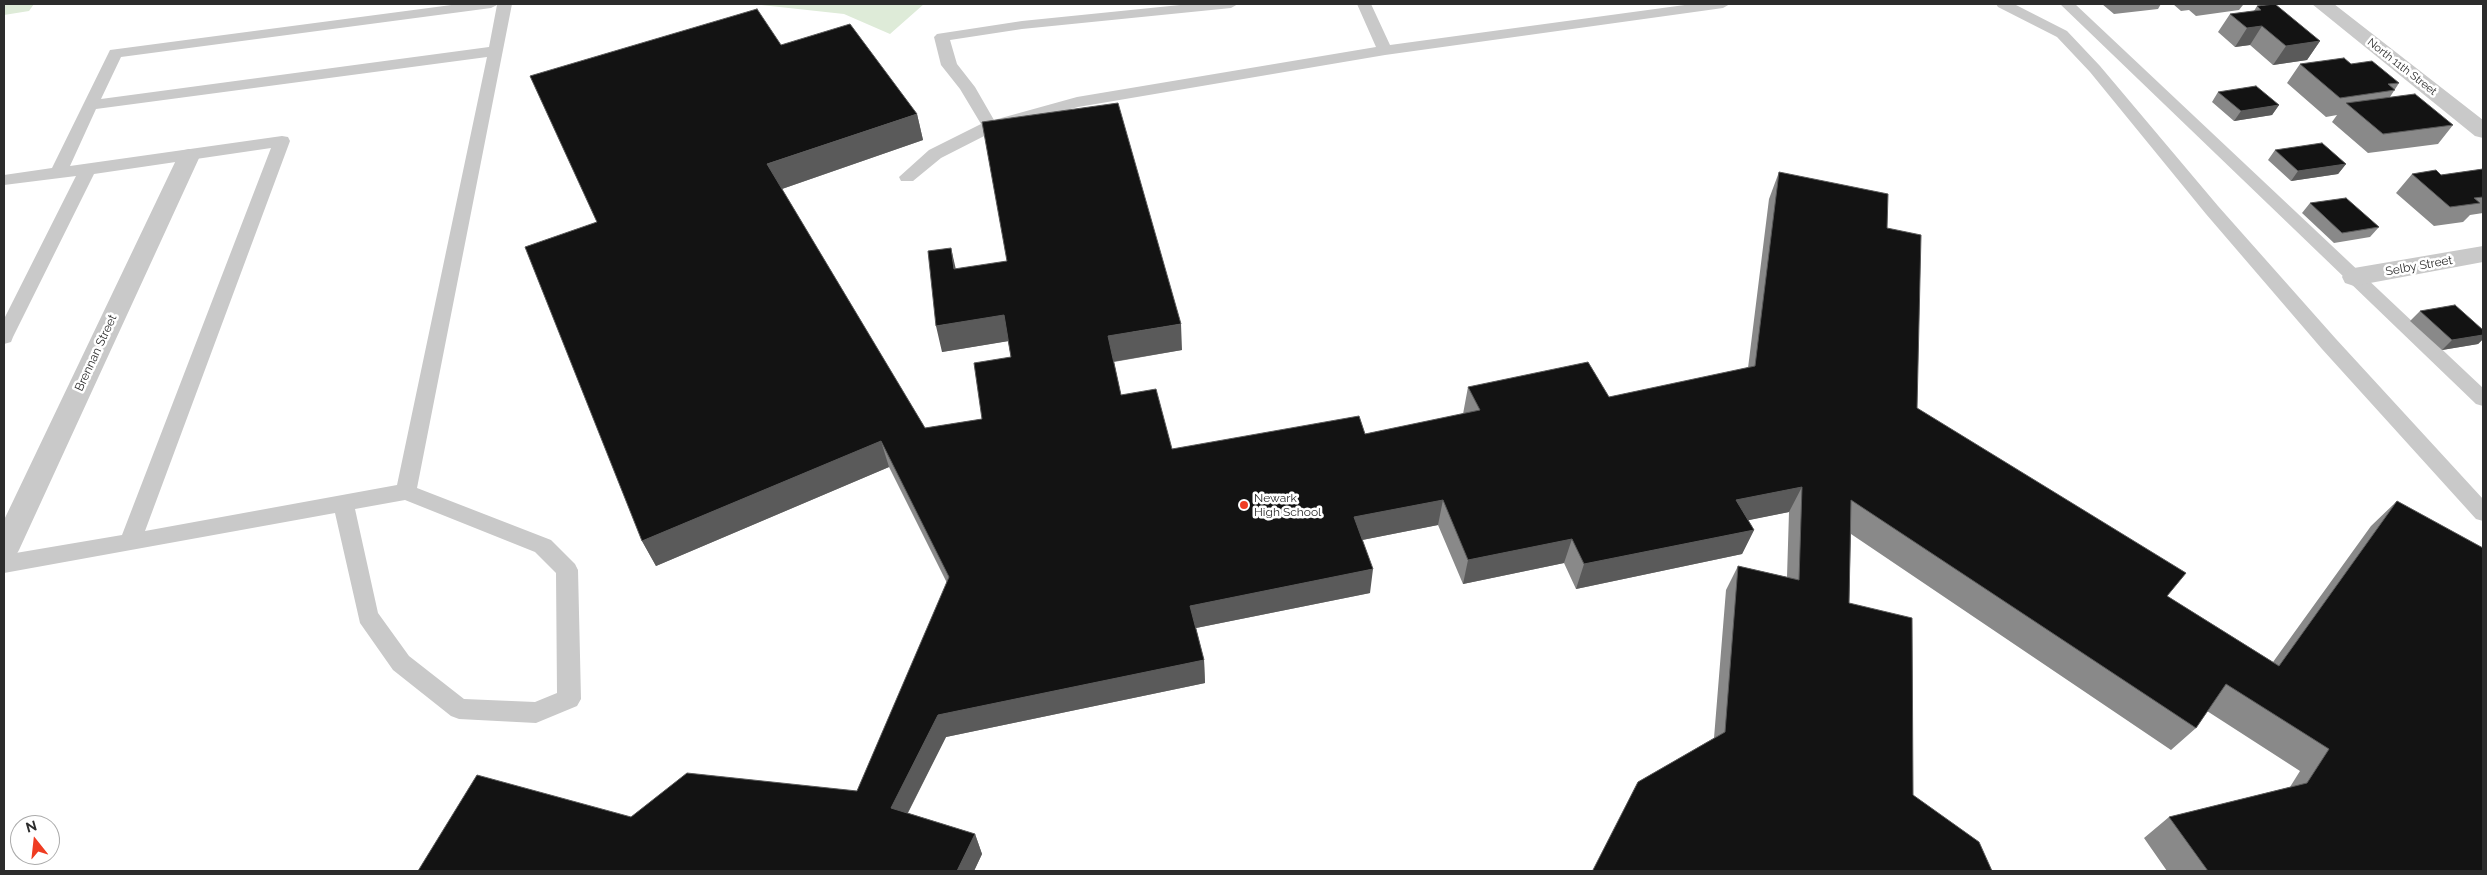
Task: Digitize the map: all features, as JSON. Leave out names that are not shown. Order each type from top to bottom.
[{"type":"street","name":"North 11th Street","points":[[2322,4],[2483,131]]},
{"type":"street","name":"Brennan Street","points":[[4,550],[189,156]]},
{"type":"street","name":"Selby Street","points":[[2354,277],[2483,254]]},
{"type":"lane","points":[[58,173],[115,53],[491,4]]},
{"type":"lane","points":[[406,492],[505,4]]},
{"type":"lane","points":[[990,126],[967,87],[949,65],[942,36],[1022,25],[1230,4]]},
{"type":"lane","points":[[1364,4],[1385,50]]},
{"type":"lane","points":[[907,177],[935,154],[990,126],[1077,102],[1385,50],[1723,4]]},
{"type":"lane","points":[[2003,4],[2062,34],[2095,69],[2212,210],[2329,344],[2483,513]]},
{"type":"lane","points":[[2067,4],[2483,399]]},
{"type":"lane","points":[[90,105],[495,51]]},
{"type":"lane","points":[[4,180],[189,156],[282,141],[130,542]]},
{"type":"lane","points":[[4,337],[88,169]]},
{"type":"lane","points":[[4,564],[130,542],[343,503],[406,492],[543,546],[567,570],[569,698],[536,712],[459,709],[400,663],[368,616],[343,503]]},
{"type":"green space","points":[[4,4],[34,4],[29,11],[4,15]]},
{"type":"green space","points":[[752,4],[924,4],[890,34],[844,14]]},
{"type":"building","points":[[2275,4],[2320,41],[2286,46],[2262,26],[2247,28],[2230,14],[2261,10],[2257,6]]},
{"type":"building","points":[[757,9],[781,45],[850,24],[917,114],[767,164],[925,428],[982,419],[974,363],[1011,357],[1004,315],[936,326],[928,251],[951,248],[954,269],[1007,261],[982,122],[1118,103],[1181,324],[1108,336],[1121,395],[1156,389],[1172,449],[1359,416],[1365,434],[1480,410],[1468,387],[1588,362],[1609,397],[1755,366],[1779,172],[1888,194],[1887,228],[1921,235],[1917,408],[2186,573],[2167,596],[2279,666],[2397,501],[2483,548],[2483,871],[2208,871],[2169,817],[2307,783],[2329,749],[2226,684],[2196,728],[1851,500],[1849,603],[1912,618],[1913,795],[1979,842],[1992,871],[1594,871],[1638,782],[1725,732],[1738,566],[1799,580],[1802,487],[1736,500],[1754,530],[1584,564],[1572,539],[1468,560],[1443,500],[1354,517],[1373,569],[1190,606],[1204,660],[938,715],[891,808],[975,834],[957,871],[418,871],[477,775],[631,817],[687,773],[857,791],[949,577],[881,441],[642,541],[525,247],[597,222],[530,76]]},
{"type":"building","points":[[2344,58],[2351,64],[2372,61],[2399,83],[2388,84],[2395,90],[2340,98],[2300,64]]},
{"type":"building","points":[[2256,86],[2279,105],[2241,111],[2218,92]]},
{"type":"building","points":[[2415,94],[2453,125],[2383,134],[2346,103]]},
{"type":"building","points":[[2322,143],[2346,164],[2298,171],[2275,150]]},
{"type":"building","points":[[2483,169],[2483,197],[2474,198],[2480,203],[2450,207],[2412,174],[2436,170],[2441,175]]},
{"type":"building","points":[[2346,198],[2379,227],[2342,233],[2310,203]]},
{"type":"building","points":[[2455,305],[2483,330],[2483,335],[2452,340],[2420,311]]},
{"type":"place","name":"Newark High School","points":[[1244,505]]}]
